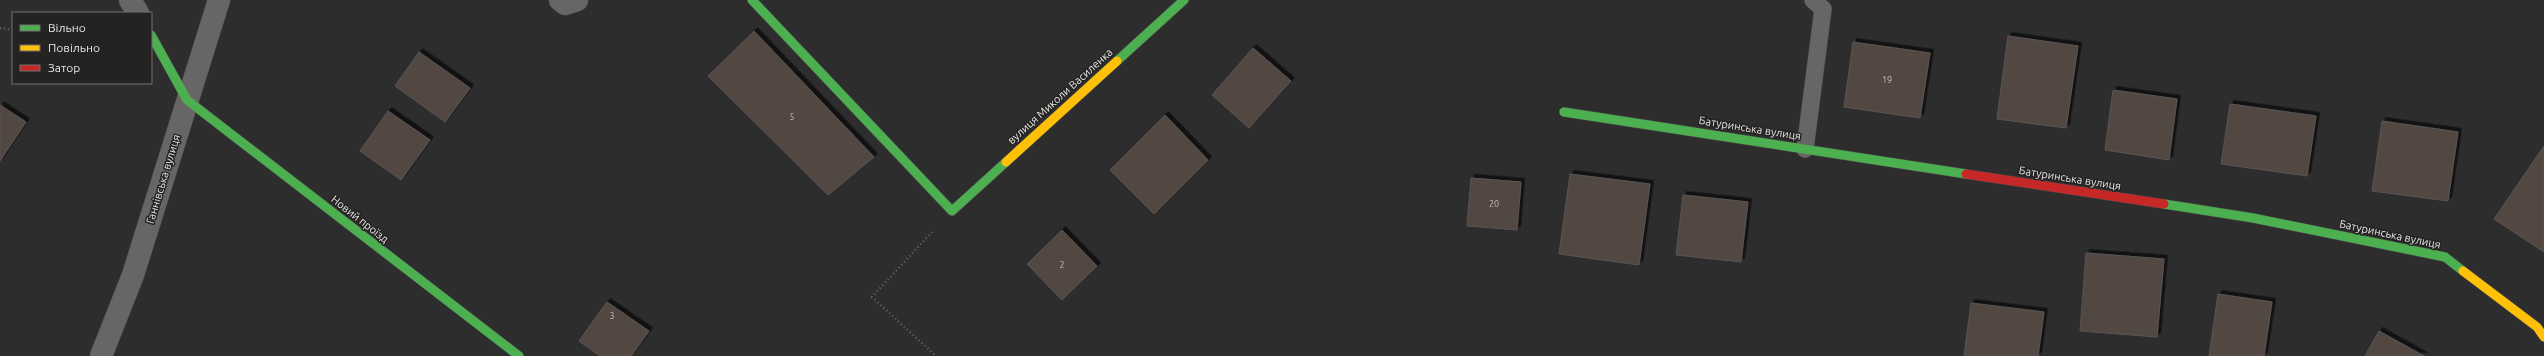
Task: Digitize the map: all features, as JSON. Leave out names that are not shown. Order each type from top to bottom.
[{"type":"street","points":[[130,0],[137,12]]},
{"type":"street","name":"Ганнівська вулиця","points":[[101,356],[133,275],[219,0]]},
{"type":"street","points":[[560,0],[565,4],[577,0]]},
{"type":"street","points":[[752,0],[952,211]]},
{"type":"street","name":"вулиця Миколи Василенка","points":[[952,211],[1184,0]]},
{"type":"street","points":[[152,37],[187,100]]},
{"type":"street","name":"Новий проїзд","points":[[187,100],[519,356]]},
{"type":"street","name":"Батуринська вулиця","points":[[1564,112],[2252,218],[2445,257],[2537,327],[2544,337]]},
{"type":"lane","points":[[1805,149],[1823,9],[1812,0]]},
{"type":"path","points":[[0,28],[12,30]]},
{"type":"path","points":[[936,356],[872,297],[952,211]]},
{"type":"building","points":[[754,31],[874,157],[828,195],[708,76]]},
{"type":"building","points":[[2008,36],[2078,46],[2066,128],[1997,119]]},
{"type":"building","points":[[1853,42],[1930,53],[1920,118],[1844,107]]},
{"type":"building","points":[[1253,48],[1291,81],[1249,128],[1212,95]]},
{"type":"building","points":[[419,52],[470,88],[445,122],[395,86]]},
{"type":"building","points":[[2113,90],[2177,99],[2169,160],[2105,150]]},
{"type":"building","points":[[2230,104],[2316,116],[2307,176],[2221,164]]},
{"type":"building","points":[[0,105],[26,122],[0,161]]},
{"type":"building","points":[[388,111],[430,140],[401,180],[360,151]]},
{"type":"building","points":[[1165,115],[1208,160],[1154,214],[1110,170]]},
{"type":"building","points":[[2382,121],[2458,132],[2448,201],[2372,191]]},
{"type":"building","points":[[2544,146],[2544,252],[2494,219]]},
{"type":"building","points":[[1570,174],[1650,184],[1639,265],[1559,254]]},
{"type":"building","points":[[1471,178],[1521,182],[1517,230],[1467,226]]},
{"type":"building","points":[[1683,195],[1748,202],[1741,262],[1676,255]]},
{"type":"building","points":[[1062,230],[1097,266],[1062,300],[1027,264]]},
{"type":"building","points":[[2086,253],[2164,259],[2157,337],[2080,331]]},
{"type":"building","points":[[2218,294],[2272,302],[2264,356],[2209,356]]},
{"type":"building","points":[[607,302],[649,331],[631,356],[600,356],[579,341]]},
{"type":"building","points":[[1971,303],[2044,312],[2038,356],[1964,356]]},
{"type":"building","points":[[2379,331],[2424,356],[2365,356]]},
{"type":"traffic: fast","points":[[752,0],[952,211],[1006,162]]},
{"type":"traffic: fast","points":[[1117,61],[1184,0]]},
{"type":"traffic: fast","points":[[152,37],[187,100],[519,356]]},
{"type":"traffic: fast","points":[[1564,112],[1966,174]]},
{"type":"traffic: fast","points":[[2164,204],[2253,218],[2445,257],[2463,271]]},
{"type":"traffic: slow","points":[[1006,162],[1117,61]]},
{"type":"traffic: slow","points":[[2463,271],[2537,327],[2544,337]]},
{"type":"traffic: jam","points":[[1966,174],[2164,204]]}]
